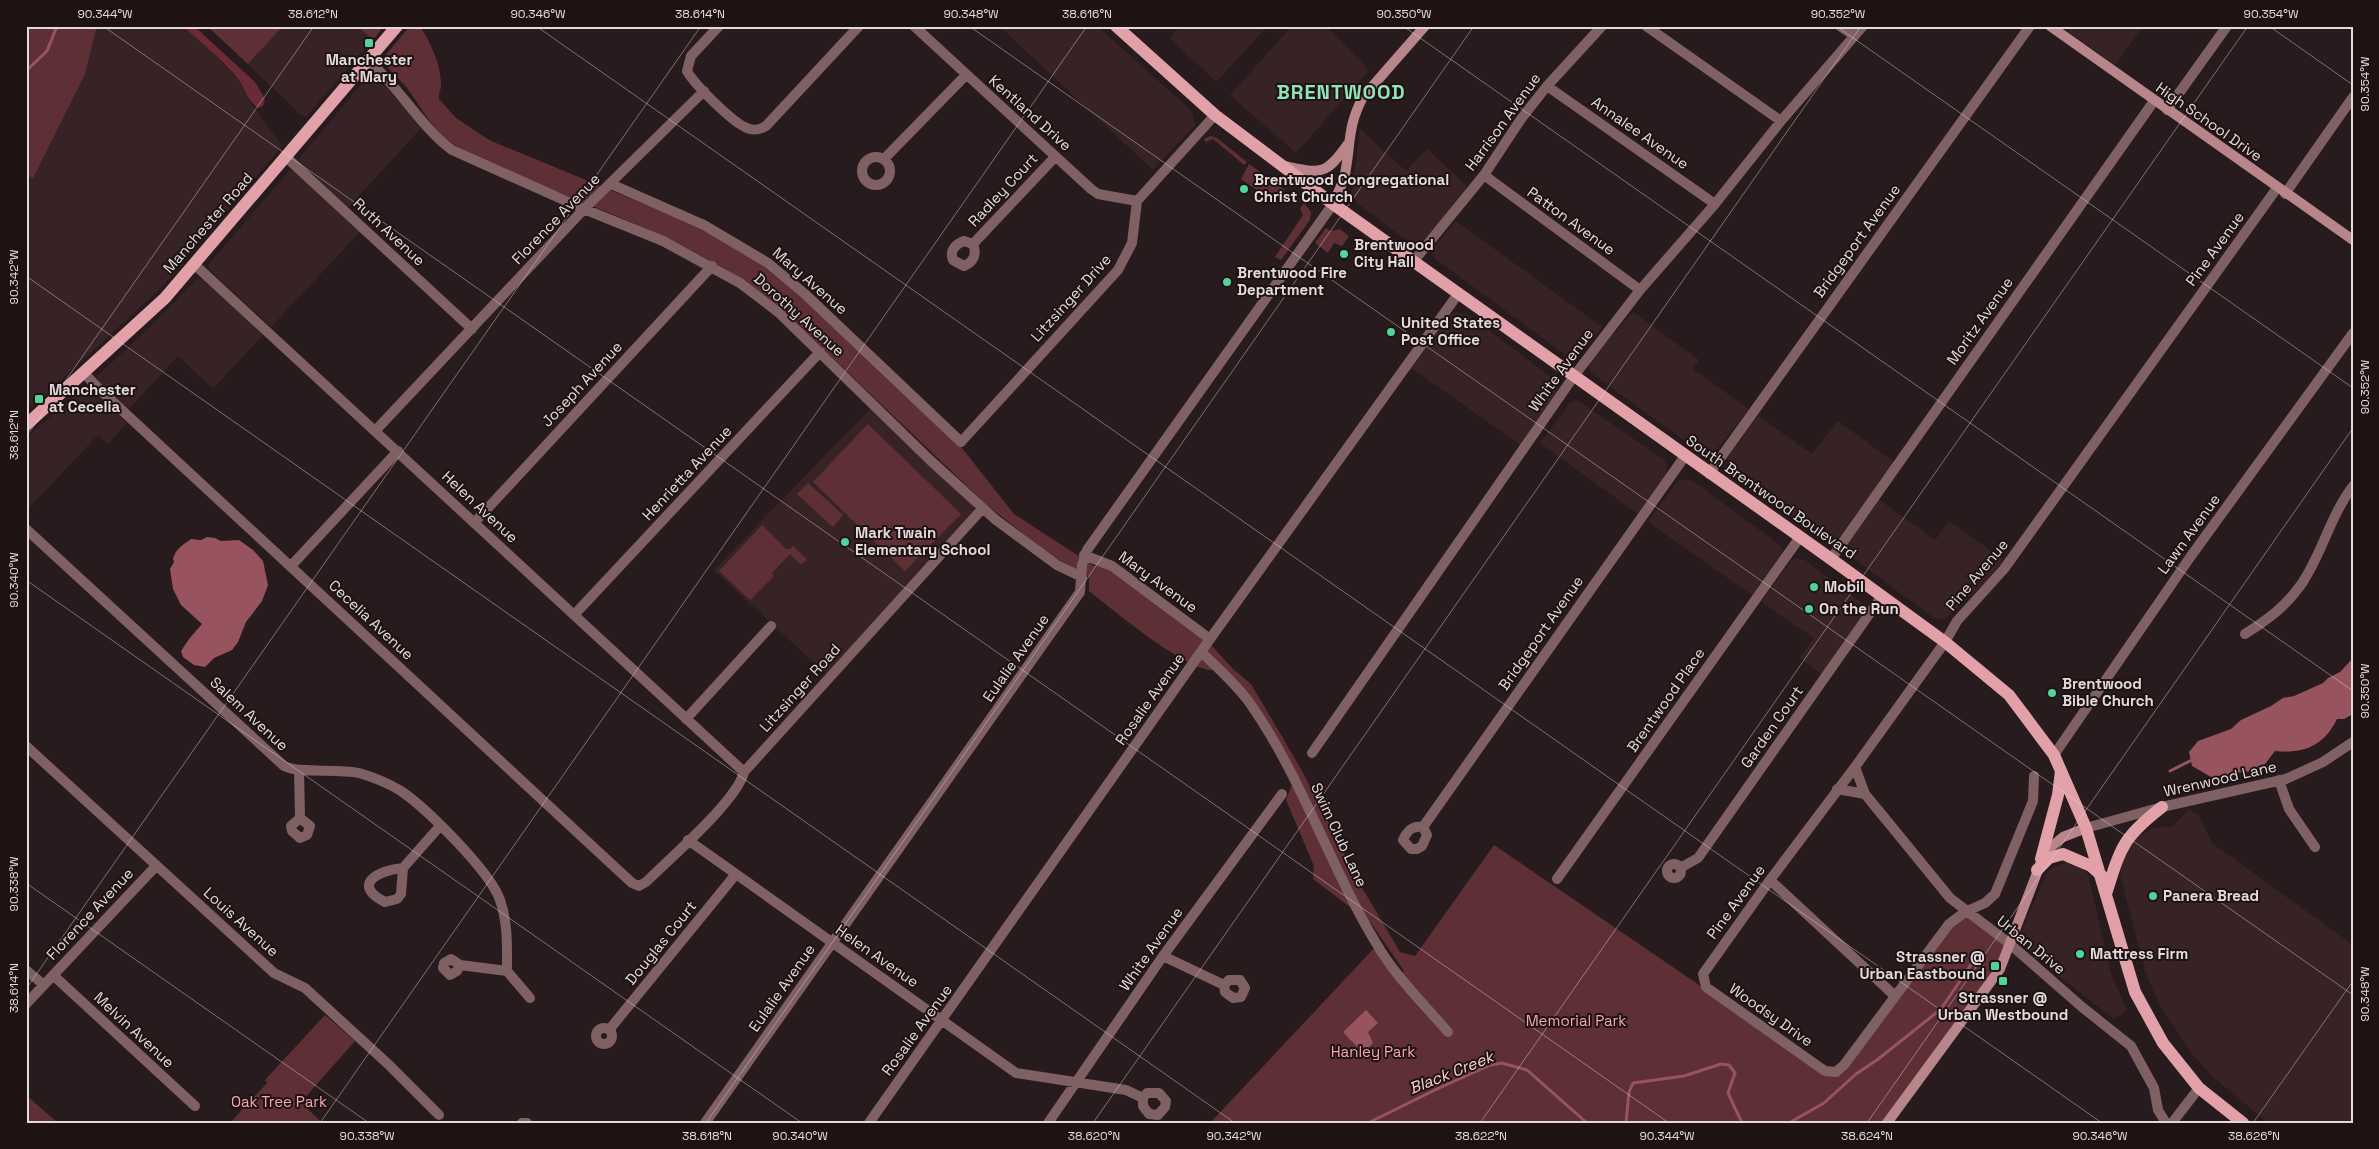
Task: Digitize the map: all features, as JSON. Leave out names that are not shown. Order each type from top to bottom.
[{"type":"main road","name":"Manchester Road","points":[[26,425],[159,304],[195,265],[397,26]]},
{"type":"main road","name":"South Brentwood Boulevard","points":[[1116,26],[1215,115],[1282,166],[1413,262],[1882,596],[1944,642],[2009,695],[2054,755],[2086,828],[2135,992],[2163,1043],[2199,1088],[2243,1123]]},
{"type":"main road","points":[[2039,865],[2056,802],[2061,771]]},
{"type":"main road","points":[[2106,894],[2125,842],[2137,827],[2162,807]]},
{"type":"main road","points":[[2039,865],[2049,858],[2063,854],[2085,863],[2101,875]]},
{"type":"street","points":[[719,26],[691,56],[688,70],[692,80],[742,126],[747,129],[760,130],[859,26]]},
{"type":"street","name":"Kentland Drive","points":[[914,26],[1055,157],[1098,194],[1137,201]]},
{"type":"street","points":[[1084,555],[1333,204],[1345,175],[1347,144],[1351,126],[1363,97],[1425,26]]},
{"type":"street","name":"Harrison Avenue","points":[[1413,262],[1484,175],[1521,119],[1547,86],[1602,26]]},
{"type":"street","points":[[1646,26],[1781,121]]},
{"type":"street","points":[[1840,26],[1854,36]]},
{"type":"street","name":"White Avenue","points":[[1312,753],[1574,376],[1640,290],[1716,204],[1781,121],[1863,26]]},
{"type":"street","name":"Bridgeport Avenue","points":[[1709,474],[2030,26]]},
{"type":"street","name":"High School Drive","points":[[2050,26],[2281,191],[2353,240]]},
{"type":"street","points":[[2167,110],[2227,26]]},
{"type":"street","name":"Dorothy Avenue","points":[[368,60],[396,87],[431,132],[452,150],[584,209],[636,228],[712,266],[757,295],[820,352],[931,461],[984,508],[1058,565],[1082,577]]},
{"type":"street","points":[[884,159],[966,75]]},
{"type":"street","name":"Annalee Avenue","points":[[1547,86],[1716,204]]},
{"type":"street","name":"Florence Avenue","points":[[375,431],[584,209],[704,92]]},
{"type":"street","name":"Pine Avenue","points":[[1703,981],[1703,974],[1770,880],[1855,767],[1962,614],[2004,569],[2281,191],[2353,97]]},
{"type":"street","name":"Moritz Avenue","points":[[1831,559],[2154,101]]},
{"type":"street","points":[[1137,201],[1215,115]]},
{"type":"street","points":[[1282,166],[1318,172],[1329,168],[1347,144]]},
{"type":"street","name":"Ruth Avenue","points":[[286,157],[472,329]]},
{"type":"street","name":"Radley Court","points":[[973,244],[1055,157]]},
{"type":"street","name":"Patton Avenue","points":[[1484,175],[1640,290]]},
{"type":"street","name":"Mary Avenue","points":[[611,184],[720,233],[768,263],[805,294],[961,442]]},
{"type":"street","name":"Litzsinger Drive","points":[[961,442],[1118,270],[1132,244],[1137,201]]},
{"type":"street","name":"Helen Avenue","points":[[195,265],[398,450],[474,524],[575,614],[744,772]]},
{"type":"street","name":"Joseph Avenue","points":[[474,524],[712,266]]},
{"type":"street","name":"Rosalie Avenue","points":[[869,1123],[943,1021],[1210,639],[1458,294]]},
{"type":"street","name":"Lawn Avenue","points":[[2054,755],[2191,556],[2353,333]]},
{"type":"street","name":"Henrietta Avenue","points":[[575,614],[820,352]]},
{"type":"street","name":"Cecelia Avenue","points":[[84,373],[632,883],[638,886]]},
{"type":"street","points":[[291,566],[398,450]]},
{"type":"street","name":"Bridgeport Avenue","points":[[1423,827],[1685,456]]},
{"type":"street","points":[[2245,634],[2280,610],[2302,584],[2335,514],[2353,486]]},
{"type":"street","name":"Litzsinger Road","points":[[638,886],[646,882],[705,825],[739,786],[744,772],[984,508]]},
{"type":"street","name":"Salem Avenue","points":[[26,529],[284,766],[299,770],[337,770],[374,778],[401,791],[440,826],[482,869],[499,898],[508,934],[507,971]]},
{"type":"street","name":"Brentwood Place","points":[[1557,879],[1800,537]]},
{"type":"street","name":"Mary Avenue","points":[[1084,555],[1112,566],[1210,639]]},
{"type":"street","name":"Eulalie Avenue","points":[[705,1123],[1080,592],[1084,555]]},
{"type":"street","name":"Garden Court","points":[[1680,868],[1698,858],[1882,596]]},
{"type":"street","points":[[686,719],[771,626]]},
{"type":"street","name":"Swim Club Lane","points":[[1201,652],[1231,680],[1248,702],[1292,772],[1354,904],[1377,945],[1396,973],[1448,1032]]},
{"type":"street","name":"Wrenwood Lane","points":[[2086,828],[2162,807],[2279,780],[2323,762],[2353,742]]},
{"type":"street","name":"Louis Avenue","points":[[26,746],[274,972],[305,988],[388,1064],[439,1115]]},
{"type":"street","name":"Urban Drive","points":[[1855,767],[1865,794],[1950,898],[1965,912],[2010,944],[2130,1046],[2154,1088],[2158,1110],[2166,1123]]},
{"type":"street","points":[[299,770],[300,818]]},
{"type":"street","points":[[1770,880],[1895,996],[1949,924],[1965,912],[1985,903],[1998,888],[2032,801],[2034,776]]},
{"type":"street","points":[[2279,780],[2289,809],[2315,847]]},
{"type":"street","points":[[1837,789],[1865,794]]},
{"type":"street","name":"White Avenue","points":[[1048,1123],[1163,956],[1282,794]]},
{"type":"street","points":[[403,868],[440,826]]},
{"type":"street","points":[[1887,1123],[2000,969],[2039,865],[2052,845],[2086,828]]},
{"type":"street","name":"Helen Avenue","points":[[688,840],[1016,1073],[1126,1090],[1143,1098]]},
{"type":"street","name":"Florence Avenue","points":[[26,1004],[156,866]]},
{"type":"street","name":"Douglas Court","points":[[609,1030],[736,874]]},
{"type":"street","points":[[1163,956],[1224,985]]},
{"type":"street","points":[[460,965],[507,971],[530,998]]},
{"type":"street","points":[[26,970],[44,986]]},
{"type":"street","name":"Melvin Avenue","points":[[53,975],[195,1106]]},
{"type":"street","name":"Woodsy Drive","points":[[1703,981],[1710,991],[1825,1071],[1836,1072],[1844,1065],[1895,996]]},
{"type":"street","points":[[2172,1123],[2199,1088]]},
{"type":"street","points":[[522,1123],[527,1123]]},
{"type":"shaded area","points":[[97,26],[183,26],[221,61],[240,83],[250,102],[282,146],[162,287],[32,407],[26,402],[26,175],[32,178],[85,74]]},
{"type":"shaded area","points":[[183,26],[194,26],[255,82],[265,99],[263,106],[258,108],[249,99],[240,82],[227,67]]},
{"type":"shaded area","points":[[283,26],[357,26],[373,40],[306,117],[301,115],[248,64]]},
{"type":"shaded area","points":[[999,26],[1097,26],[1192,111],[1195,125],[1153,170]]},
{"type":"shaded area","points":[[1181,26],[1268,26],[1216,82],[1170,38]]},
{"type":"shaded area","points":[[1292,26],[1326,26],[1369,70],[1296,153],[1230,95]]},
{"type":"shaded area","points":[[2061,26],[2144,26],[2115,65]]},
{"type":"shaded area","points":[[371,76],[387,88],[421,128],[348,208],[299,159],[367,77]]},
{"type":"shaded area","points":[[1360,129],[1406,171],[1427,149],[1467,186],[1437,226],[1419,244],[1410,243],[1357,203],[1354,198],[1352,192]]},
{"type":"shaded area","points":[[290,170],[294,171],[360,232],[271,327],[210,270],[208,265]]},
{"type":"shaded area","points":[[1456,221],[1602,327],[1581,353],[1572,357],[1567,356],[1434,258],[1432,253],[1434,247]]},
{"type":"shaded area","points":[[197,279],[202,279],[263,335],[213,389],[178,356],[128,410],[98,381],[97,376],[149,328]]},
{"type":"shaded area","points":[[1456,312],[1467,314],[1558,384],[1557,396],[1522,446],[1411,368],[1450,315]]},
{"type":"shaded area","points":[[1633,312],[1699,360],[1693,369],[1749,409],[1713,454],[1708,455],[1699,451],[1591,373],[1589,365],[1593,358]]},
{"type":"shaded area","points":[[86,386],[127,423],[108,444],[98,435],[26,511],[26,438]]},
{"type":"shaded area","points":[[1577,400],[1663,459],[1667,465],[1666,475],[1638,514],[1540,443],[1570,403]]},
{"type":"shaded area","name":"Mark Twain Elementary School","points":[[871,408],[972,504],[975,511],[826,674],[714,570]]},
{"type":"shaded area","points":[[1758,416],[1812,454],[1838,421],[1894,462],[1840,536],[1835,540],[1829,541],[1820,537],[1727,468],[1728,457]]},
{"type":"shaded area","points":[[1682,479],[1693,481],[1780,545],[1783,550],[1781,555],[1752,595],[1648,522],[1676,483]]},
{"type":"shaded area","points":[[1878,499],[1935,540],[1949,521],[2004,560],[1985,583],[1947,617],[1938,620],[1845,552],[1846,545]]},
{"type":"shaded area","points":[[207,537],[221,541],[239,540],[253,550],[263,561],[268,585],[262,601],[246,622],[238,642],[232,650],[214,658],[205,667],[194,665],[183,657],[181,651],[202,624],[181,605],[173,589],[170,569],[174,562],[174,555],[180,547],[191,539],[201,540]]},
{"type":"shaded area","points":[[1796,558],[1805,560],[1866,606],[1864,614],[1822,675],[1800,658],[1814,638],[1761,602],[1791,561]]},
{"type":"shaded area","points":[[2353,658],[2353,714],[2344,719],[2337,719],[2326,736],[2319,742],[2295,751],[2275,751],[2265,764],[2251,771],[2211,777],[2192,766],[2189,752],[2198,741],[2231,729],[2241,720],[2271,706],[2283,698],[2294,696],[2323,683],[2340,672]]},
{"type":"shaded area","points":[[2189,809],[2200,817],[2212,843],[2353,945],[2353,1123],[2268,1123],[2212,1076],[2192,1054],[2160,1006],[2146,974],[2120,875],[2121,863],[2133,839],[2154,828],[2173,826]]},
{"type":"shaded area","points":[[2072,861],[2088,874],[2111,974],[2127,1010],[2114,1019],[2051,970],[2020,942],[2022,929],[2046,875],[2052,867]]},
{"type":"shaded area","points":[[1366,1010],[1378,1023],[1368,1032],[1373,1043],[1363,1053],[1343,1032]]},
{"type":"green space","points":[[26,26],[97,26],[85,74],[33,178],[26,175]]},
{"type":"green space","points":[[207,26],[283,26],[248,64]]},
{"type":"green space","points":[[357,26],[384,26],[373,40]]},
{"type":"green space","points":[[410,26],[420,26],[431,46],[437,60],[440,75],[439,99],[456,118],[489,140],[697,226],[757,261],[787,282],[962,448],[1014,514],[1094,566],[1101,565],[1108,568],[1213,647],[1232,668],[1251,684],[1301,769],[1361,886],[1400,952],[1415,956],[1494,845],[1825,1071],[1833,1073],[1965,912],[2010,944],[2000,969],[1887,1123],[1210,1123],[1377,945],[1400,976],[1404,971],[1371,923],[1313,879],[1314,866],[1286,800],[1294,780],[1246,704],[1214,670],[1202,668],[1187,661],[1132,625],[1089,591],[1089,576],[1052,556],[987,505],[776,304],[751,286],[699,254],[671,240],[615,215],[489,165],[463,151],[444,137],[406,87],[384,63],[384,57]]},
{"type":"green space","points":[[1210,136],[1217,138],[1247,162],[1244,165],[1213,139],[1206,142],[1204,139]]},
{"type":"green space","points":[[1249,164],[1285,190],[1280,198],[1276,195],[1272,201],[1241,179]]},
{"type":"green space","points":[[1304,203],[1311,212],[1310,220],[1281,260],[1275,257],[1303,215],[1300,209]]},
{"type":"green space","points":[[1326,228],[1331,231],[1340,229],[1349,236],[1342,246],[1334,243],[1328,253],[1315,243]]},
{"type":"green space","points":[[868,424],[961,514],[905,571],[813,482]]},
{"type":"green space","points":[[808,483],[843,515],[833,527],[797,494]]},
{"type":"green space","points":[[762,525],[786,549],[790,549],[793,546],[807,559],[801,565],[790,554],[772,573],[774,576],[750,600],[719,571]]},
{"type":"green space","name":"Oak Tree Park","points":[[325,1015],[355,1041],[301,1102],[322,1123],[230,1123],[267,1083],[265,1080]]},
{"type":"green space","points":[[26,1095],[58,1123],[26,1123]]},
{"type":"waterway","points":[[26,71],[47,51],[57,26]]},
{"type":"waterway","points":[[2170,771],[2194,759]]},
{"type":"waterway","points":[[1789,1123],[1824,1103],[1856,1074],[1877,1060],[1941,1009],[1977,956]]},
{"type":"waterway","name":"Black Creek","points":[[1368,1123],[1490,1065],[1502,1063],[1527,1070],[1587,1123]]},
{"type":"waterway","points":[[1626,1123],[1629,1092],[1633,1083],[1684,1076],[1721,1064],[1729,1065],[1735,1073],[1728,1093],[1742,1123]]},
{"type":"place","name":"Manchester at Mary","points":[[369,43]]},
{"type":"place","name":"Brentwood Congregational Christ Church","points":[[1244,189]]},
{"type":"place","name":"Brentwood City Hall","points":[[1344,254]]},
{"type":"place","name":"Brentwood Fire Department","points":[[1227,282]]},
{"type":"place","name":"United States Post Office","points":[[1391,332]]},
{"type":"place","name":"Manchester at Cecelia","points":[[39,399]]},
{"type":"place","name":"Mark Twain Elementary School","points":[[845,542]]},
{"type":"place","name":"Mobil","points":[[1814,587]]},
{"type":"place","name":"On the Run","points":[[1809,609]]},
{"type":"place","name":"Brentwood Bible Church","points":[[2052,693]]},
{"type":"place","name":"Panera Bread","points":[[2153,896]]},
{"type":"place","name":"Mattress Firm","points":[[2080,954]]},
{"type":"place","name":"Strassner @ Urban Eastbound","points":[[1995,966]]},
{"type":"place","name":"Strassner @ Urban Westbound","points":[[2003,981]]},
{"type":"district","name":"BRENTWOOD","points":[[1341,92]]},
{"type":"park label","name":"Memorial Park","points":[[1576,1021]]},
{"type":"park label","name":"Hanley Park","points":[[1373,1052]]}]
